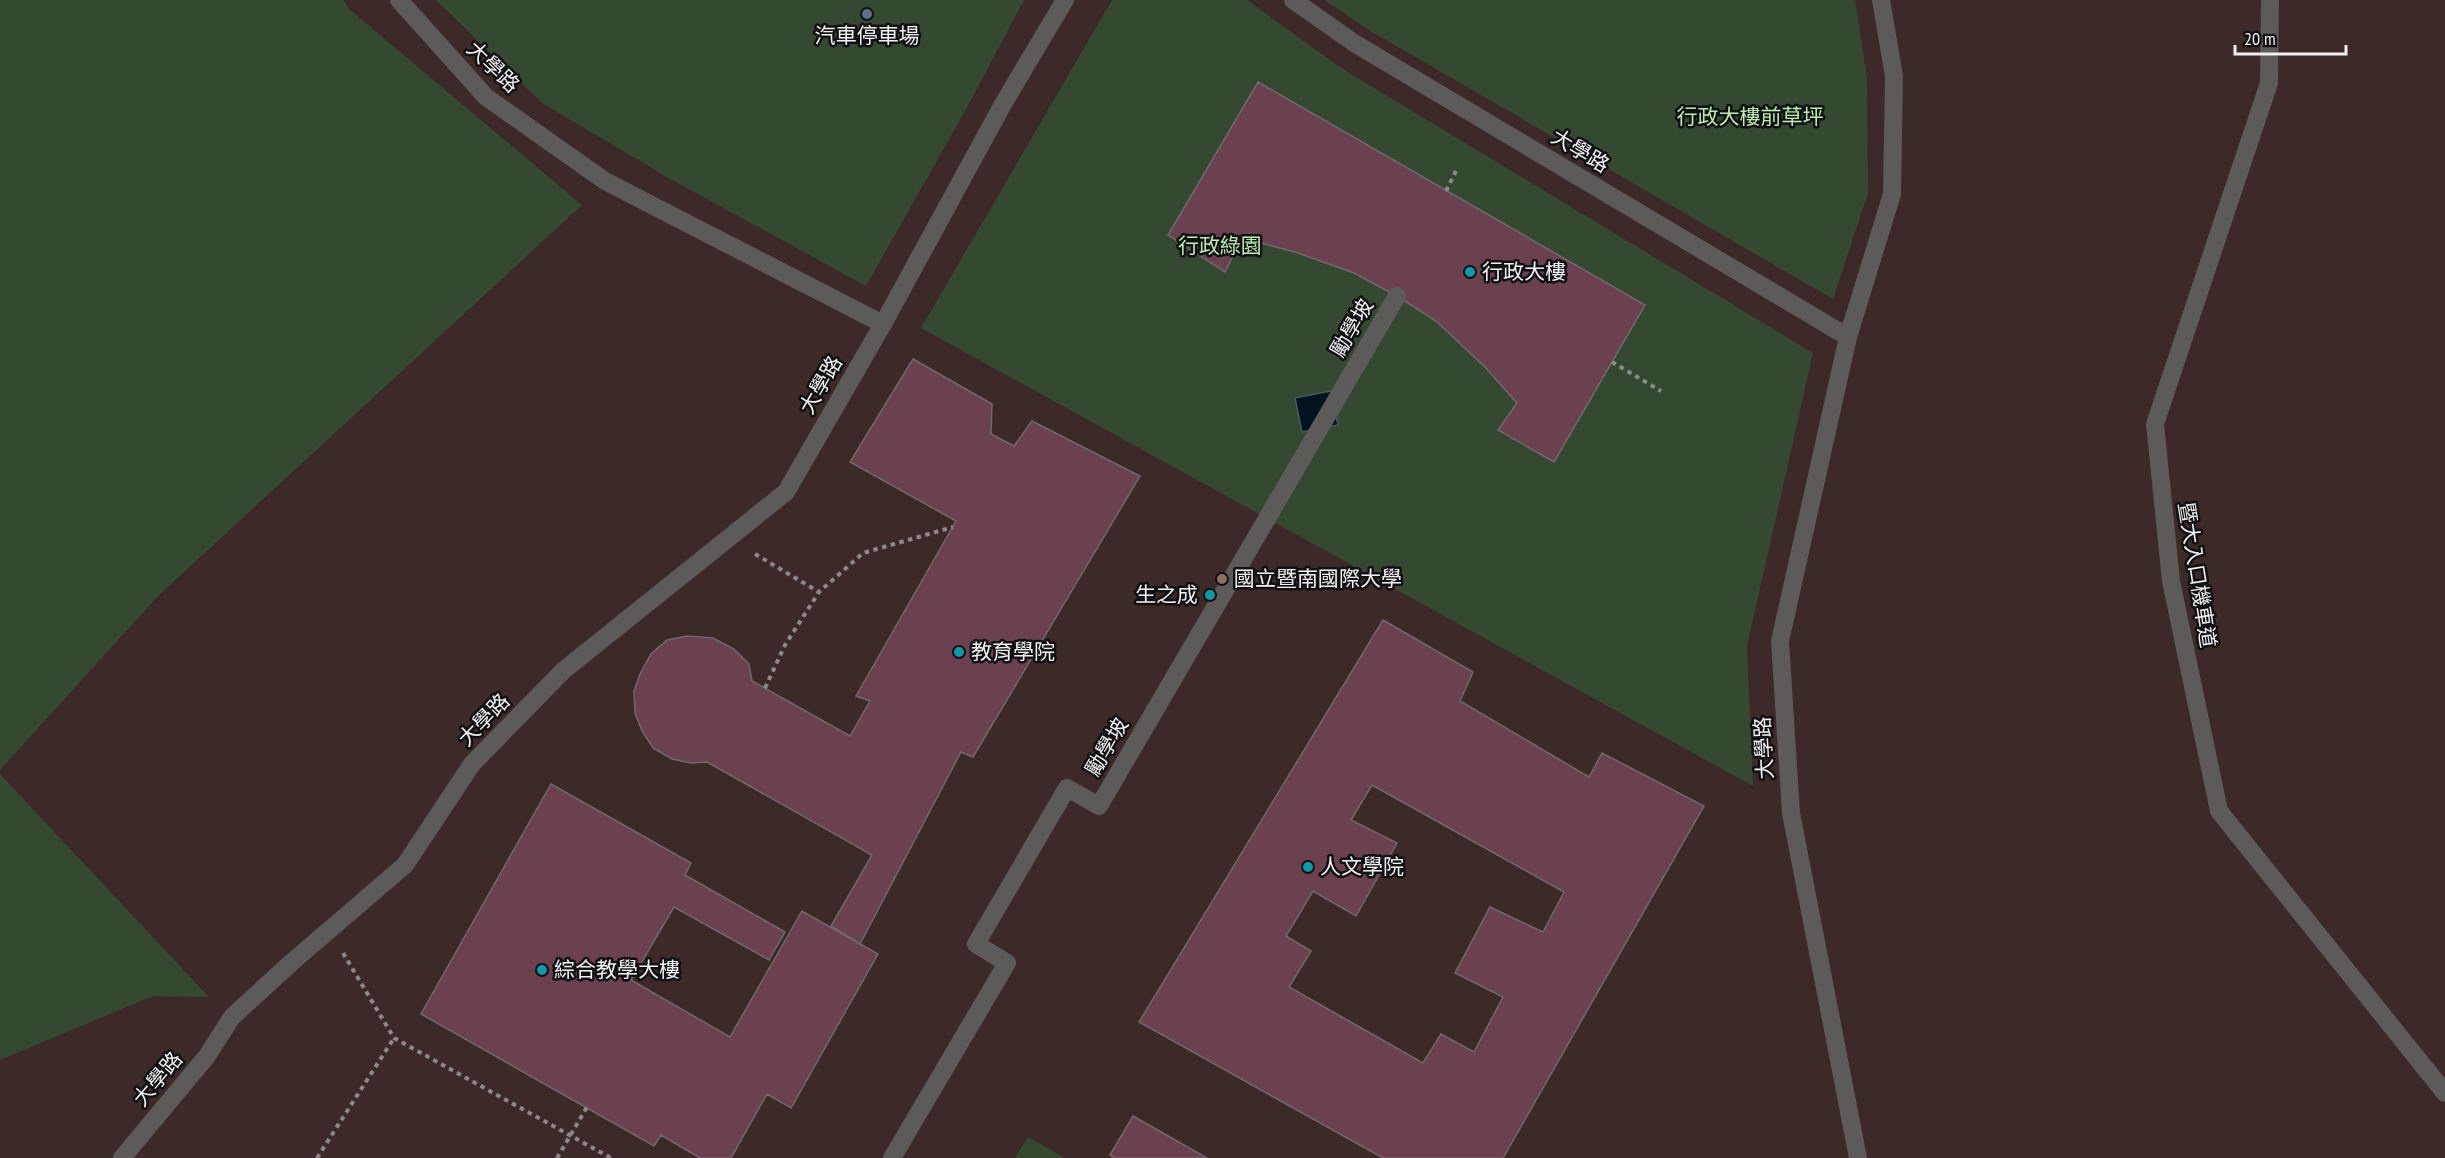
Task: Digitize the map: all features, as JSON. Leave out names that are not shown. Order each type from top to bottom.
[{"type":"street","name":"大學路","points":[[399,0],[486,97],[605,181],[883,324]]},
{"type":"street","name":"大學路","points":[[122,1158],[207,1056],[232,1017],[405,865],[472,764],[564,670],[786,492],[883,324],[1003,104],[1065,0]]},
{"type":"street","name":"大學路","points":[[1293,0],[1354,43],[1848,337]]},
{"type":"street","name":"大學路","points":[[1858,1158],[1791,813],[1780,641],[1848,337],[1893,194],[1894,76],[1881,0]]},
{"type":"street","name":"暨大入口機車道","points":[[2270,0],[2269,83],[2155,424],[2171,581],[2219,811],[2445,1093]]},
{"type":"street","name":"勵學坡","points":[[892,1158],[1007,963],[976,944],[987,924],[1067,788],[1099,806],[1397,296]]},
{"type":"path","points":[[1446,191],[1458,167]]},
{"type":"path","points":[[1612,362],[1661,391]]},
{"type":"path","points":[[765,688],[785,645],[819,591],[863,553],[953,527]]},
{"type":"path","points":[[728,538],[819,591]]},
{"type":"path","points":[[329,930],[394,1038],[611,1158]]},
{"type":"path","points":[[317,1158],[394,1038]]},
{"type":"path","points":[[557,1158],[587,1107]]},
{"type":"shaded area","name":"國立暨南國際大學","points":[[0,0],[2445,0],[2445,1158],[0,1158]]},
{"type":"green space","points":[[0,0],[344,0],[349,9],[582,205],[157,597],[0,770]]},
{"type":"green space","points":[[436,0],[1024,0],[970,102],[866,286],[667,177],[542,103]]},
{"type":"green space","name":"行政綠園","points":[[1112,0],[1247,0],[1341,68],[1813,353],[1747,646],[1753,786],[921,328]]},
{"type":"green space","name":"行政大樓前草坪","points":[[1325,0],[1855,0],[1867,78],[1868,193],[1833,299],[1367,29]]},
{"type":"green space","points":[[0,774],[209,997],[153,996],[0,1060]]},
{"type":"green space","points":[[1028,1137],[1065,1158],[1015,1158]]},
{"type":"water","points":[[1331,391],[1338,425],[1302,432],[1295,398]]},
{"type":"building","name":"行政大樓","points":[[1258,82],[1645,305],[1554,462],[1498,430],[1517,403],[1485,367],[1436,321],[1397,296],[1354,273],[1295,252],[1242,238],[1225,272],[1168,235]]},
{"type":"building","name":"教育學院","points":[[913,359],[992,404],[991,434],[1014,446],[1032,421],[1140,476],[973,757],[961,752],[860,944],[831,926],[872,855],[707,762],[691,763],[672,759],[653,748],[642,731],[635,713],[634,691],[651,654],[667,640],[687,636],[713,638],[734,649],[749,664],[752,681],[850,736],[870,701],[856,696],[956,521],[850,462]]},
{"type":"building","name":"人文學院","points":[[1383,620],[1473,672],[1460,701],[1589,777],[1602,753],[1704,806],[1503,1158],[1383,1158],[1139,1022]],"holes":[[[1372,785],[1564,892],[1543,932],[1490,907],[1455,973],[1503,997],[1474,1052],[1441,1034],[1423,1063],[1289,987],[1311,951],[1286,936],[1313,891],[1356,916],[1397,843],[1351,820]]]},
{"type":"building","name":"綜合教學大樓","points":[[551,784],[691,863],[685,875],[785,932],[769,960],[674,907],[631,980],[730,1037],[802,911],[878,954],[791,1108],[767,1094],[731,1158],[700,1158],[661,1135],[654,1146],[421,1014]]},
{"type":"building","points":[[1133,1116],[1207,1158],[1115,1158],[1110,1155]]},
{"type":"place","name":"汽車停車場","points":[[867,14]]},
{"type":"place","name":"行政大樓","points":[[1470,272]]},
{"type":"place","name":"國立暨南國際大學","points":[[1222,579]]},
{"type":"place","name":"生之成","points":[[1210,595]]},
{"type":"place","name":"教育學院","points":[[959,652]]},
{"type":"place","name":"人文學院","points":[[1308,867]]},
{"type":"place","name":"綜合教學大樓","points":[[542,970]]}]
